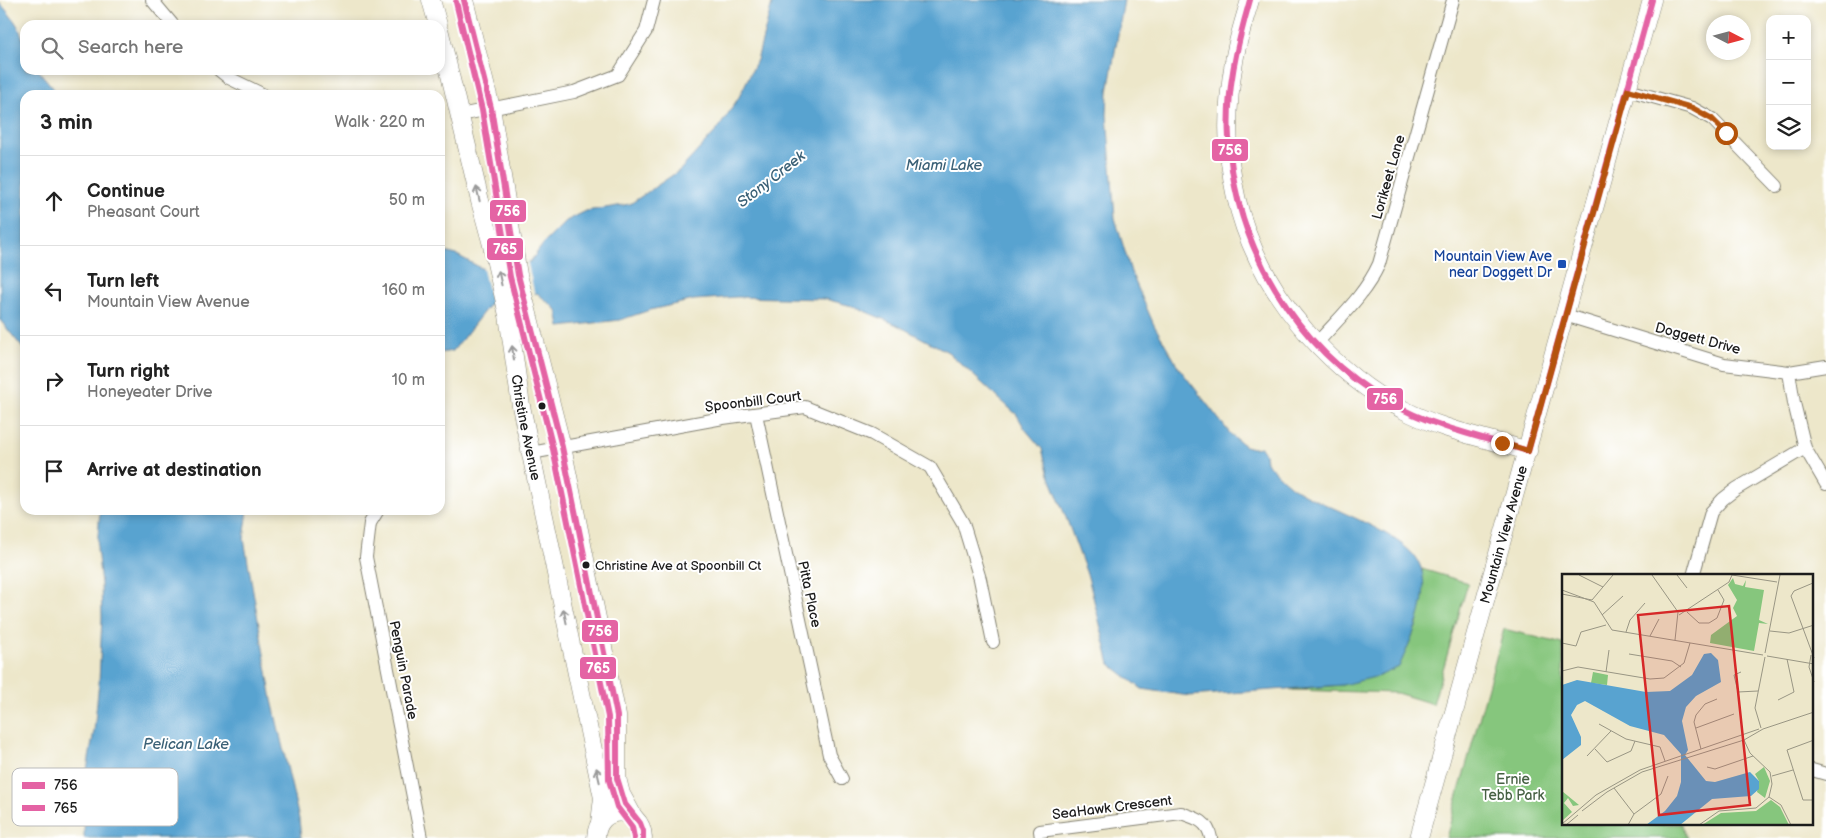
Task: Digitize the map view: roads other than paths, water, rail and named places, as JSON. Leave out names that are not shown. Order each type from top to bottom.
[{"type":"street","points":[[152,0],[169,20]]},
{"type":"street","points":[[431,0],[437,20]]},
{"type":"street","name":"Christine Avenue","points":[[464,0],[491,108],[512,236],[527,311],[562,447],[617,716],[618,778],[621,794],[633,816],[640,823],[643,838]]},
{"type":"street","points":[[460,115],[574,92],[618,75],[646,31],[654,0]]},
{"type":"street","points":[[1250,0],[1234,62],[1230,91],[1229,147],[1232,175],[1245,228],[1266,278],[1290,314],[1317,343],[1348,374],[1376,394],[1401,409],[1436,424],[1528,451]]},
{"type":"street","name":"Lorikeet Lane","points":[[1317,343],[1362,294],[1373,278],[1379,264],[1453,0]]},
{"type":"street","name":"Mountain View Avenue","points":[[1419,838],[1652,0]]},
{"type":"street","name":"Christine Avenue","points":[[445,54],[480,200],[492,241],[508,315],[521,406],[603,798],[598,830]]},
{"type":"street","points":[[225,75],[254,90]]},
{"type":"street","points":[[1628,90],[1692,108],[1712,119],[1777,186]]},
{"type":"street","name":"Doggett Drive","points":[[1565,315],[1724,364],[1789,372],[1826,366]]},
{"type":"street","points":[[1789,372],[1805,448],[1826,484]]},
{"type":"street","name":"Spoonbill Court","points":[[531,453],[805,407],[872,434],[930,467],[963,523],[980,579],[993,642]]},
{"type":"street","name":"Pitta Place","points":[[756,414],[830,756],[842,779]]},
{"type":"street","points":[[1694,574],[1711,512],[1736,489],[1805,448]]},
{"type":"street","name":"Penguin Parade","points":[[375,515],[370,523],[366,557],[421,838]]},
{"type":"street","points":[[598,830],[607,816],[614,813],[624,813],[633,816]]},
{"type":"street","name":"SeaHawk Crescent","points":[[1041,838],[1040,831],[1181,813],[1197,818],[1210,828],[1211,838]]},
{"type":"water","name":"Miami Lake","points":[[773,0],[1124,0],[1108,92],[1107,115],[1115,218],[1131,272],[1154,325],[1179,368],[1232,436],[1245,446],[1261,447],[1265,454],[1266,462],[1291,486],[1383,532],[1400,543],[1413,555],[1421,568],[1423,580],[1422,606],[1399,667],[1379,676],[1342,685],[1189,696],[1142,689],[1110,664],[1088,577],[1049,475],[1042,449],[1025,429],[1017,415],[948,352],[895,324],[852,306],[825,299],[737,297],[694,300],[650,310],[620,320],[560,327],[557,310],[537,293],[489,305],[453,351],[445,352],[445,252],[457,255],[483,269],[530,262],[544,243],[566,221],[586,211],[630,204],[680,170],[718,129],[739,97],[757,60]]},
{"type":"water","points":[[0,3],[14,20],[20,32],[20,75],[42,75],[55,90],[20,90],[20,345],[0,320]]},
{"type":"water","name":"Pelican Lake","points":[[100,515],[247,515],[244,539],[272,700],[299,819],[301,838],[84,838],[84,826],[178,826],[178,768],[87,768],[94,731],[99,682],[102,617],[97,548]]},
{"type":"place","name":"Mountain View Ave near Doggett Dr","points":[[1562,264]]},
{"type":"place","name":"Christine Ave at Spoonbill Ct","points":[[586,565]]},
{"type":"water label","name":"Stony Creek","points":[[771,179]]},
{"type":"park label","name":"Ernie Tebb Park","points":[[1513,788]]}]
